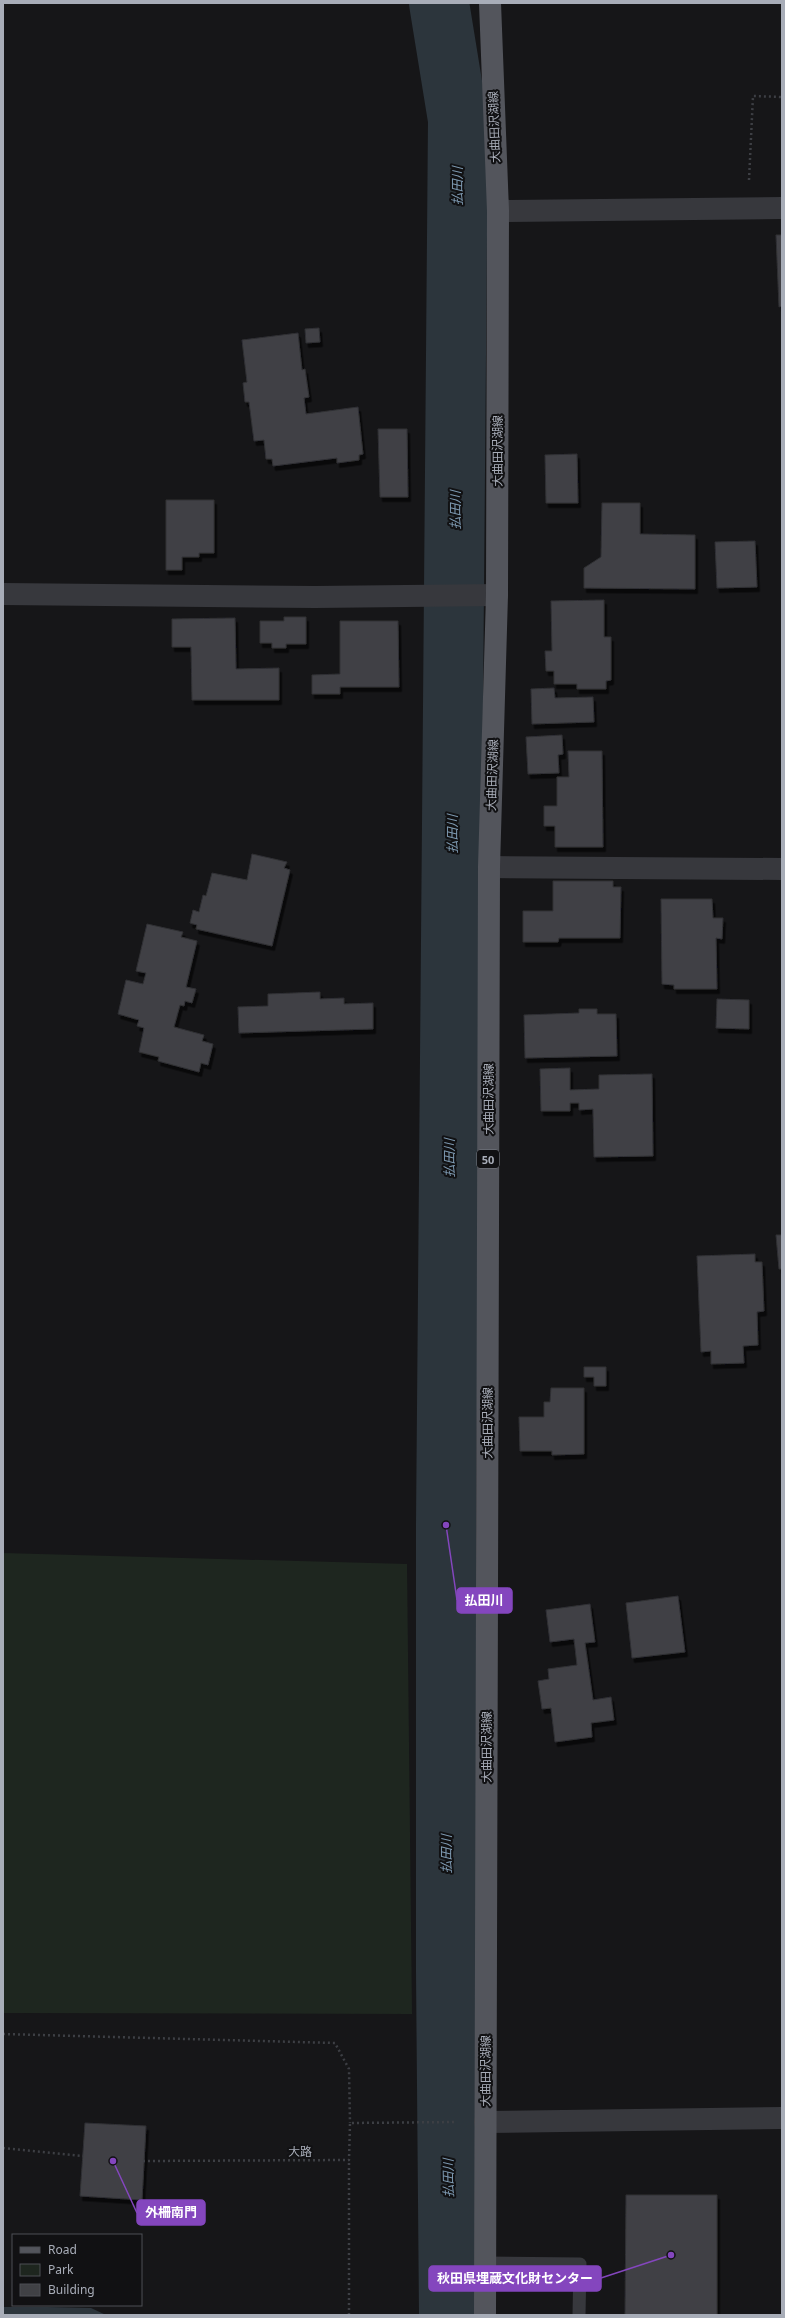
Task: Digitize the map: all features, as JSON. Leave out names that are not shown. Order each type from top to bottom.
[{"type":"main road","name":"大曲田沢湖線","points":[[485,2315],[489,867],[496,595],[498,211],[490,3]]},
{"type":"street","points":[[498,211],[782,208]]},
{"type":"street","points":[[3,594],[414,597],[496,595]]},
{"type":"street","points":[[489,867],[782,869]]},
{"type":"street","points":[[485,2122],[782,2118]]},
{"type":"lane","points":[[485,2263],[580,2264],[579,2315]]},
{"type":"path","points":[[748,209],[753,96],[782,97]]},
{"type":"path","points":[[3,2034],[335,2043],[349,2069],[349,2315]]},
{"type":"path","points":[[350,2122],[485,2122]]},
{"type":"path","points":[[3,2148],[83,2156]]},
{"type":"path","name":"大路","points":[[143,2161],[349,2160]]},
{"type":"green space","points":[[3,1553],[407,1564],[412,2014],[3,2013]]},
{"type":"shaded area","points":[[4,2307],[91,2308],[106,2315],[3,2315]]},
{"type":"building","points":[[776,235],[782,235],[782,306],[779,307]]},
{"type":"building","points":[[319,328],[320,342],[306,343],[305,329]]},
{"type":"building","points":[[298,333],[302,370],[305,369],[309,397],[304,398],[306,414],[358,407],[363,454],[359,455],[359,460],[337,463],[337,458],[273,466],[272,459],[266,459],[264,440],[254,441],[249,402],[245,402],[243,383],[247,382],[242,340]]},
{"type":"building","points":[[378,429],[407,429],[408,497],[380,497]]},
{"type":"building","points":[[577,454],[578,503],[546,503],[545,455]]},
{"type":"building","points":[[166,500],[214,500],[214,553],[199,553],[199,557],[182,557],[182,570],[166,570]]},
{"type":"building","points":[[602,503],[640,503],[640,534],[695,535],[695,589],[584,588],[584,568],[601,557]]},
{"type":"building","points":[[755,541],[757,587],[717,588],[715,542]]},
{"type":"building","points":[[604,600],[604,637],[611,637],[611,680],[606,681],[606,689],[577,689],[577,684],[554,684],[554,671],[546,671],[545,651],[552,651],[551,601]]},
{"type":"building","points":[[284,617],[306,617],[306,644],[286,644],[286,648],[272,648],[272,643],[260,643],[260,621],[284,621]]},
{"type":"building","points":[[235,618],[236,669],[279,668],[279,700],[192,700],[191,647],[172,647],[172,619]]},
{"type":"building","points":[[340,621],[398,621],[399,687],[340,687],[340,694],[312,694],[312,675],[340,674]]},
{"type":"building","points":[[554,688],[555,698],[593,697],[594,722],[532,724],[531,689]]},
{"type":"building","points":[[562,735],[563,754],[558,755],[559,773],[528,774],[526,737]]},
{"type":"building","points":[[568,751],[602,751],[603,847],[555,847],[555,826],[544,826],[544,806],[557,806],[557,777],[569,777]]},
{"type":"building","points":[[252,854],[287,862],[284,868],[290,870],[272,946],[196,929],[197,925],[190,923],[193,910],[199,912],[203,895],[206,896],[212,873],[247,880]]},
{"type":"building","points":[[553,881],[613,881],[613,887],[621,887],[620,938],[559,938],[558,942],[523,942],[523,911],[553,911]]},
{"type":"building","points":[[661,899],[712,899],[713,918],[723,918],[722,939],[716,938],[717,989],[674,989],[674,985],[662,984]]},
{"type":"building","points":[[147,924],[183,932],[181,937],[197,941],[186,987],[196,989],[192,1003],[185,1001],[184,1006],[180,1005],[174,1027],[204,1035],[202,1041],[213,1044],[208,1065],[201,1063],[199,1072],[158,1061],[159,1057],[139,1052],[144,1028],[137,1026],[139,1020],[118,1014],[126,980],[143,984],[146,973],[136,971]]},
{"type":"building","points":[[320,992],[320,999],[344,998],[344,1004],[373,1003],[373,1029],[239,1033],[238,1007],[268,1006],[268,994]]},
{"type":"building","points":[[717,999],[749,1000],[749,1029],[716,1028]]},
{"type":"building","points":[[579,1009],[597,1009],[597,1014],[616,1014],[617,1056],[525,1058],[524,1015],[579,1013]]},
{"type":"building","points":[[570,1068],[570,1090],[599,1089],[599,1075],[652,1074],[653,1156],[594,1157],[593,1109],[579,1110],[579,1103],[570,1103],[570,1111],[541,1111],[540,1069]]},
{"type":"building","points":[[776,1235],[782,1235],[782,1269],[779,1269]]},
{"type":"building","points":[[755,1254],[755,1262],[762,1262],[764,1311],[757,1312],[758,1345],[743,1346],[744,1363],[711,1364],[711,1351],[701,1352],[697,1256]]},
{"type":"building","points":[[584,1367],[606,1367],[606,1386],[594,1386],[594,1377],[584,1377]]},
{"type":"building","points":[[551,1388],[584,1388],[584,1454],[552,1455],[552,1451],[520,1451],[519,1417],[544,1417],[544,1402],[550,1402]]},
{"type":"building","points":[[678,1596],[685,1652],[632,1658],[626,1603]]},
{"type":"building","points":[[590,1604],[595,1642],[585,1643],[593,1700],[611,1697],[614,1720],[591,1723],[592,1737],[555,1742],[551,1708],[542,1709],[538,1681],[549,1679],[548,1669],[577,1665],[574,1639],[550,1642],[546,1610]]},
{"type":"building","points":[[85,2123],[146,2126],[142,2200],[80,2196]]},
{"type":"building","points":[[626,2195],[717,2195],[717,2315],[625,2315]]},
{"type":"waterway","name":"払田川","points":[[439,3],[458,120],[446,1525],[446,1972],[449,2315]]},
{"type":"place","name":"払田川","points":[[446,1525]]},
{"type":"place","name":"外柵南門","points":[[113,2161]]},
{"type":"place","name":"秋田県埋蔵文化財センター","points":[[671,2255]]}]
